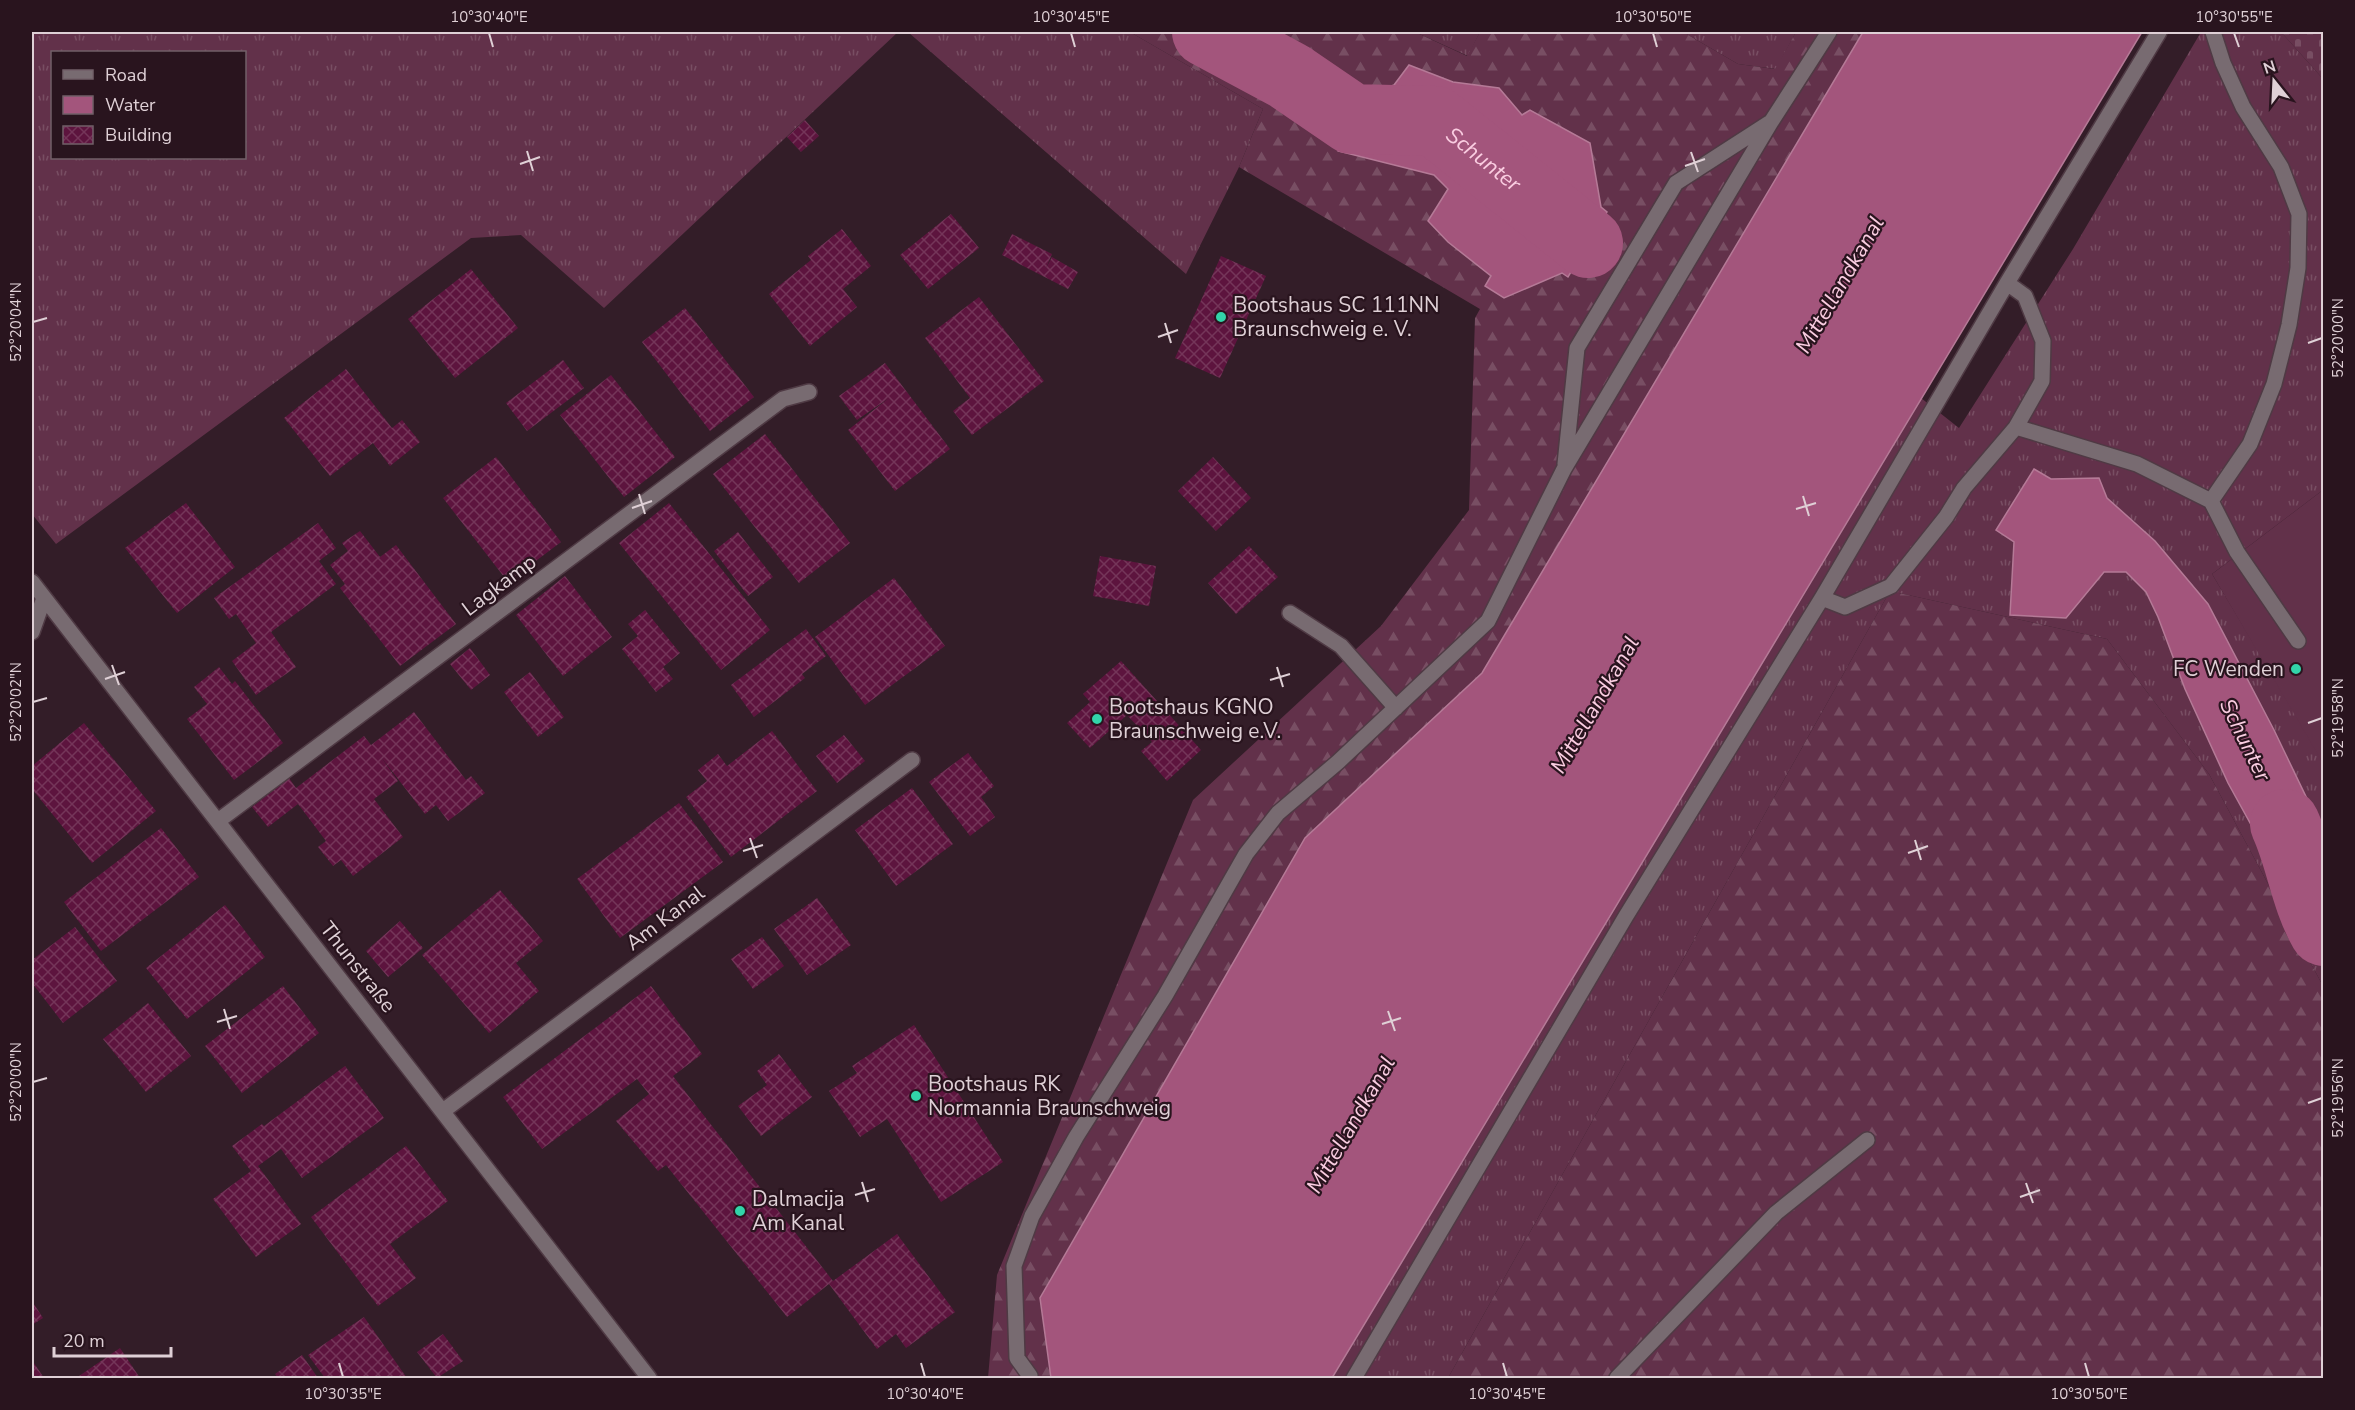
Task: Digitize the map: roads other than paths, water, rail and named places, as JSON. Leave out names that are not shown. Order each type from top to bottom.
[{"type":"street","points":[[1030,1378],[1017,1358],[1014,1266],[1032,1216],[1246,854],[1278,813],[1396,708],[1488,621],[1564,469],[1771,122],[1829,32]]},
{"type":"street","points":[[1354,1378],[1626,916],[1822,598],[2007,283],[2159,32]]},
{"type":"street","points":[[2211,501],[2250,444],[2274,384],[2289,325],[2298,268],[2299,214],[2281,167],[2243,107],[2223,63],[2213,32]]},
{"type":"street","points":[[1564,469],[1577,348],[1670,192],[1676,183],[1771,122]]},
{"type":"street","points":[[1822,598],[1845,607],[1891,586],[1946,517],[1964,488],[2016,427],[2042,381],[2043,341],[2025,296],[2007,283]]},
{"type":"street","name":"Lagkamp","points":[[218,821],[783,399],[809,392]]},
{"type":"street","points":[[2016,427],[2137,464],[2211,501],[2237,552],[2298,641]]},
{"type":"street","name":"Thunstraße","points":[[32,582],[649,1378]]},
{"type":"street","points":[[32,632],[44,598]]},
{"type":"street","points":[[1290,613],[1341,646],[1396,708]]},
{"type":"street","name":"Am Kanal","points":[[443,1111],[912,760]]},
{"type":"street","points":[[1617,1378],[1776,1213],[1867,1140]]},
{"type":"water","name":"Mittellandkanal","points":[[1863,32],[2142,32],[1332,1378],[1051,1378],[1040,1298],[1305,838],[1482,673]]},
{"type":"water","points":[[1409,65],[1453,82],[1499,88],[1522,115],[1530,110],[1590,143],[1601,207],[1607,212],[1568,277],[1562,273],[1504,298],[1485,286],[1491,276],[1448,242],[1428,221],[1448,189],[1434,175],[1338,151],[1339,116],[1372,93],[1394,85]]},
{"type":"water","points":[[2034,469],[2051,479],[2099,478],[2107,498],[2155,541],[2208,604],[2274,730],[2323,832],[2323,902],[2316,917],[2281,879],[2228,783],[2185,689],[2158,617],[2146,592],[2126,572],[2104,572],[2066,618],[2010,615],[2014,542],[1996,530]]},
{"type":"waterway","name":"Schunter","points":[[1207,32],[1289,76],[1352,119],[1435,121],[1588,243]]},
{"type":"waterway","name":"Schunter","points":[[2285,824],[2312,905],[2324,931]]},
{"type":"place","name":"Bootshaus SC 111NN Braunschweig e. V.","points":[[1221,317]]},
{"type":"place","name":"FC Wenden","points":[[2296,669]]},
{"type":"place","name":"Bootshaus KGNO Braunschweig e.V.","points":[[1097,719]]},
{"type":"place","name":"Bootshaus RK Normannia Braunschweig","points":[[916,1096]]},
{"type":"place","name":"Dalmacija Am Kanal","points":[[740,1211]]}]
